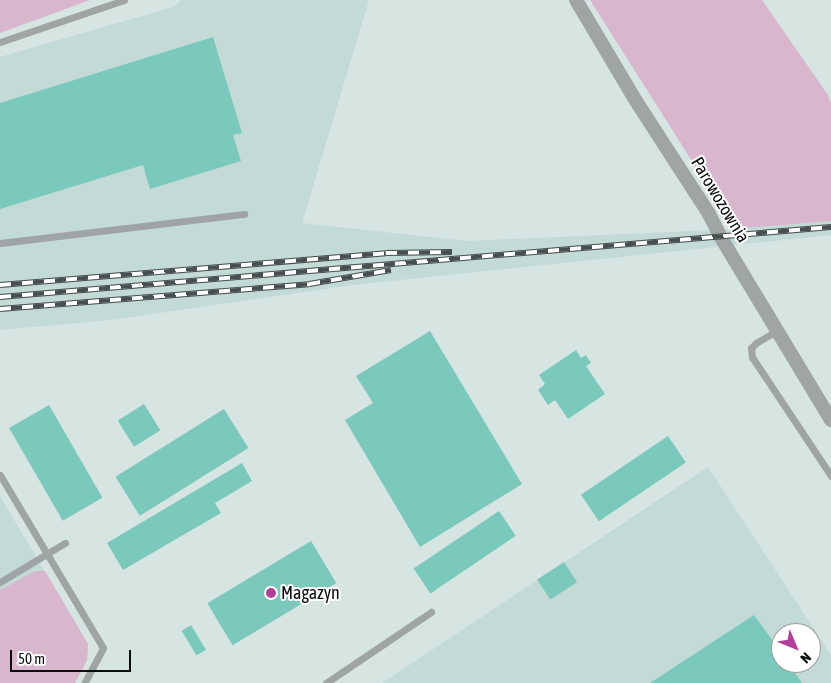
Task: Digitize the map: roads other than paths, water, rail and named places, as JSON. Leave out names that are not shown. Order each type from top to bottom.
[{"type":"street","name":"Parowozownia","points":[[576,0],[636,101],[709,214],[776,331],[831,420]]},
{"type":"lane","points":[[0,42],[124,0]]},
{"type":"lane","points":[[0,243],[244,214]]},
{"type":"lane","points":[[776,331],[751,348],[752,357],[831,476]]},
{"type":"lane","points":[[0,476],[103,648],[84,683]]},
{"type":"lane","points":[[0,582],[65,543]]},
{"type":"lane","points":[[326,683],[431,612]]},
{"type":"railway","points":[[0,297],[831,227]]},
{"type":"railway","points":[[0,285],[386,253],[452,252]]},
{"type":"railway","points":[[0,309],[309,284],[391,270]]},
{"type":"place","name":"Magazyn","points":[[271,593]]}]
